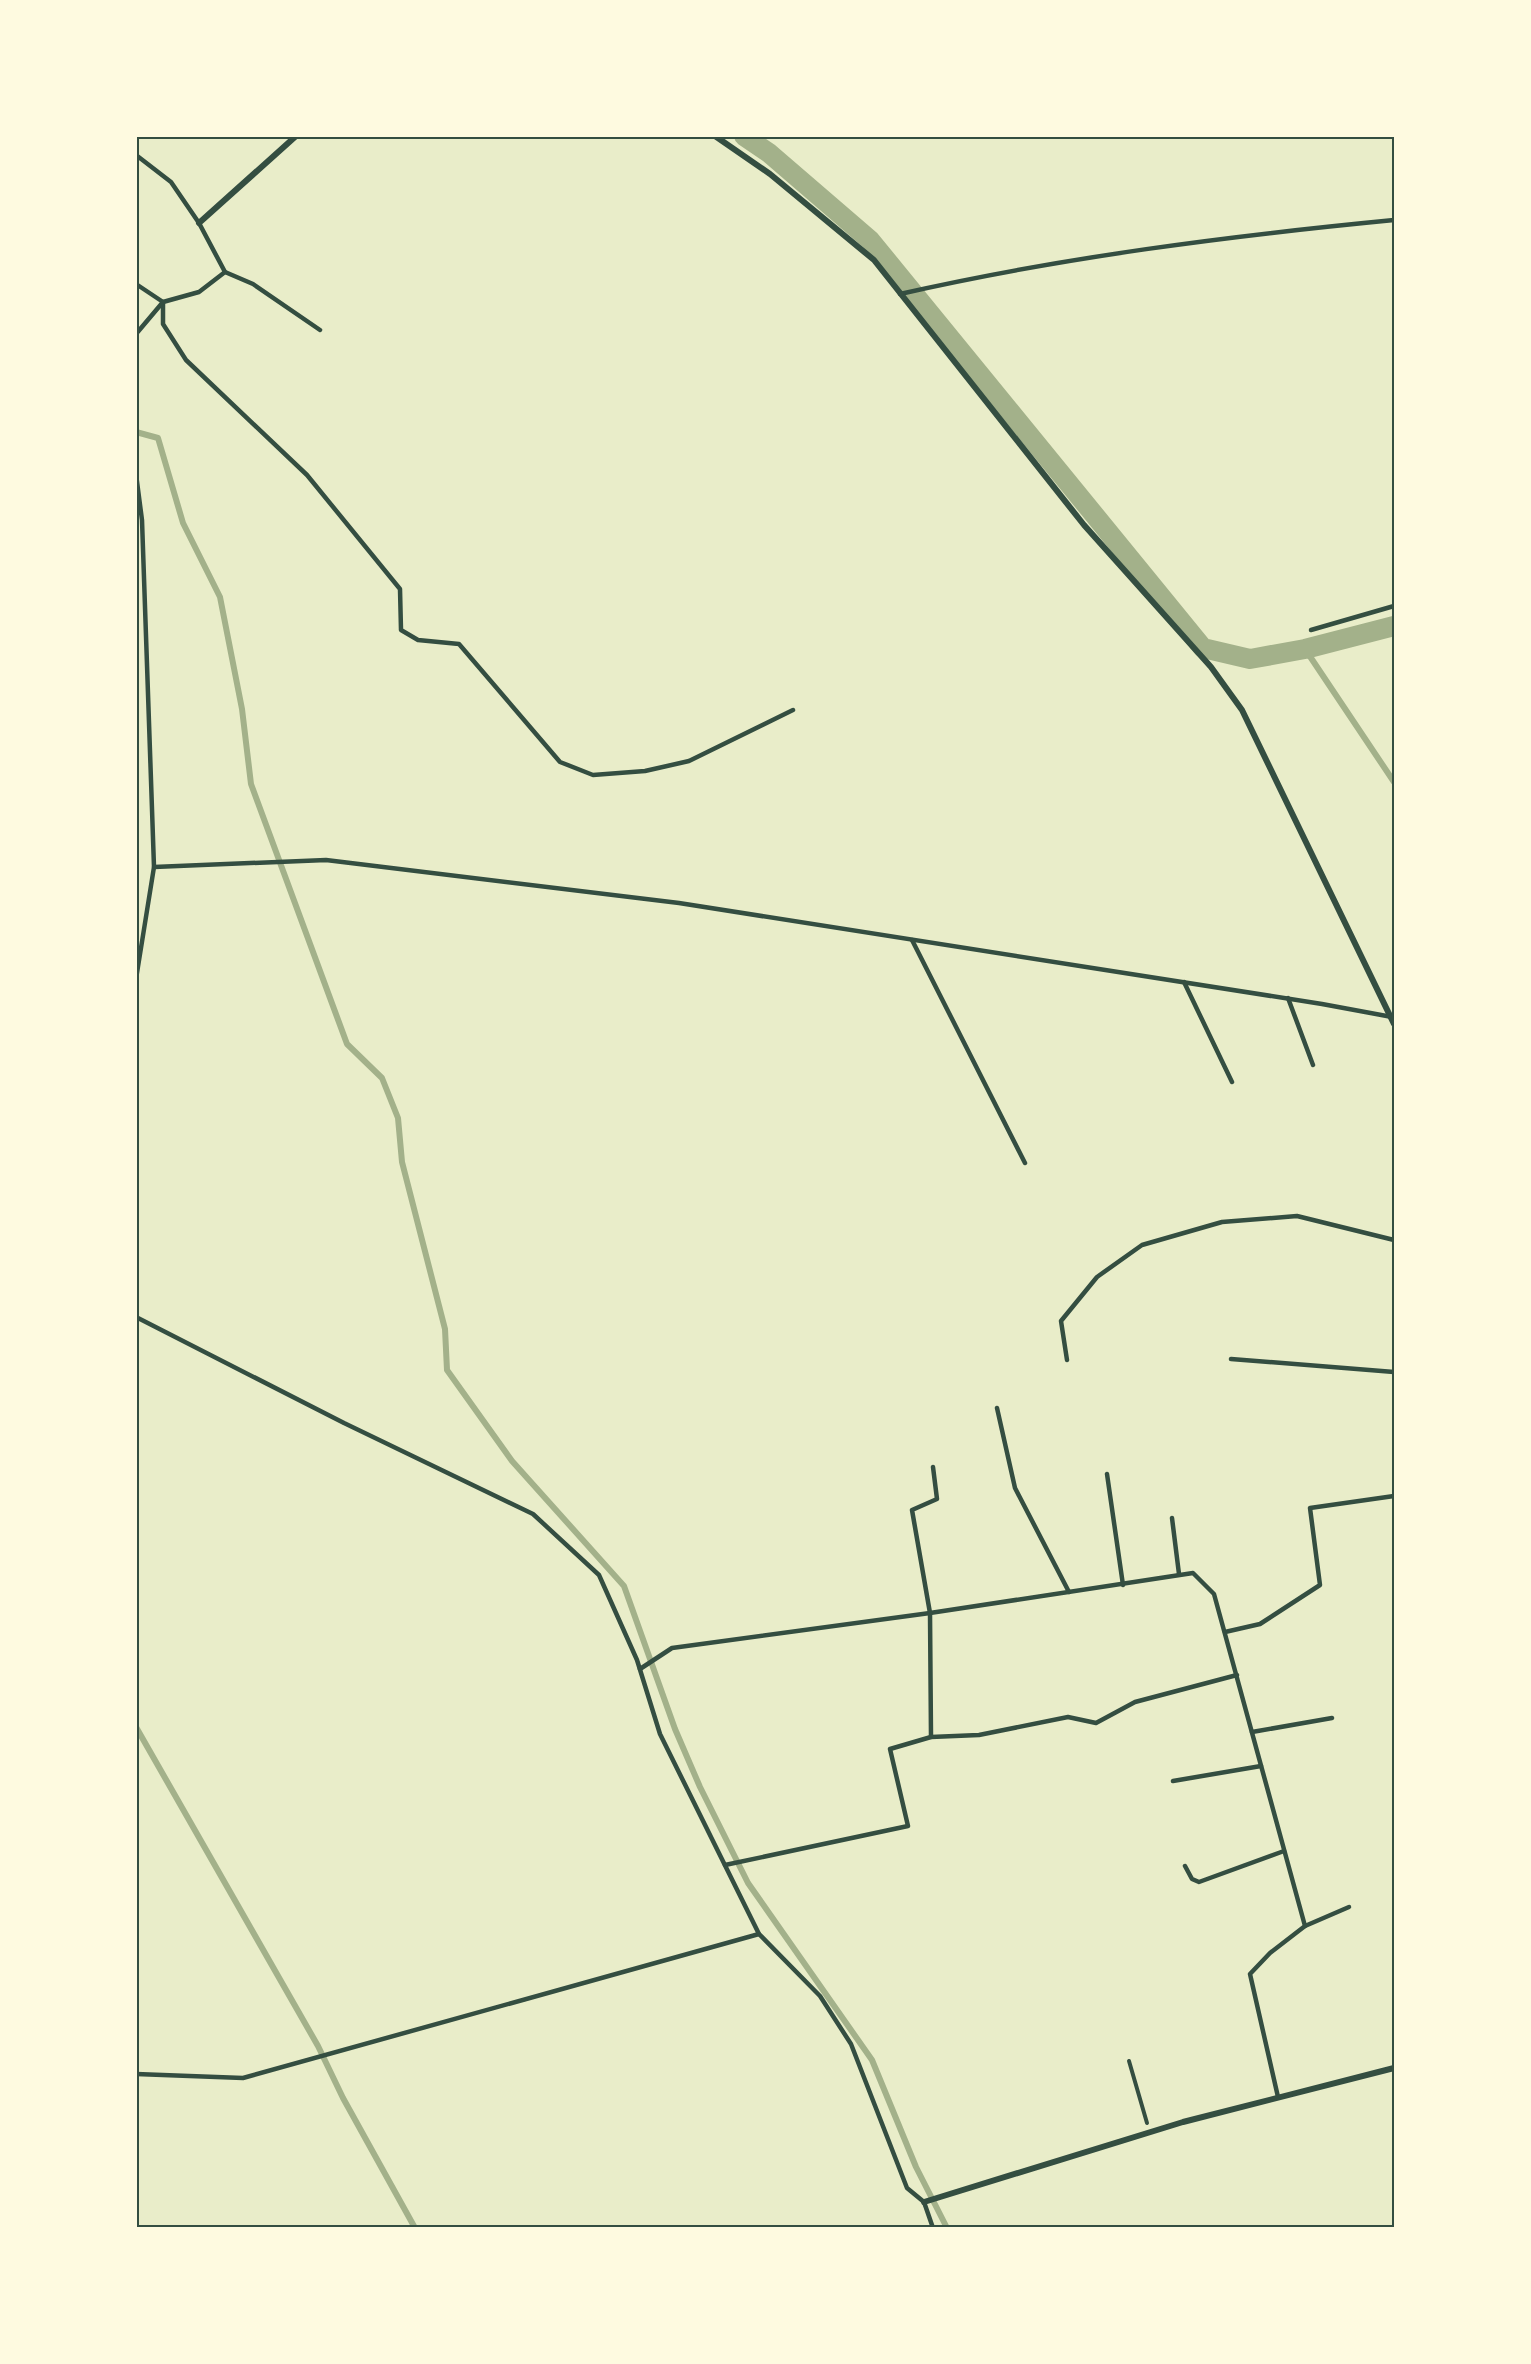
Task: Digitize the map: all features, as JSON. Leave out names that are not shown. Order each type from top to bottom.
[{"type":"street","points":[[199,223],[296,136]]},
{"type":"street","points":[[715,136],[770,174],[874,260],[1084,525],[1211,667],[1242,710],[1394,1020]]},
{"type":"street","points":[[924,2202],[1150,2132],[1395,2068]]},
{"type":"lane","points":[[136,155],[171,182],[199,223],[225,272],[253,285],[320,330]]},
{"type":"lane","points":[[900,294],[960,280],[1125,252],[1257,233],[1395,220]]},
{"type":"lane","points":[[136,334],[163,302],[199,292],[225,272]]},
{"type":"lane","points":[[136,284],[163,302]]},
{"type":"lane","points":[[163,302],[163,324],[186,360],[307,475],[400,589],[401,630],[418,640],[459,644],[560,762],[593,775],[645,771],[689,761],[793,710]]},
{"type":"lane","points":[[136,474],[142,520],[154,867],[136,978]]},
{"type":"lane","points":[[1311,630],[1395,606]]},
{"type":"lane","points":[[154,867],[326,860],[679,903],[1288,998],[1394,1020]]},
{"type":"lane","points":[[912,940],[1025,1163]]},
{"type":"lane","points":[[1184,982],[1232,1082]]},
{"type":"lane","points":[[1288,998],[1313,1065]]},
{"type":"lane","points":[[1067,1360],[1061,1321],[1097,1277],[1142,1245],[1222,1222],[1297,1216],[1395,1240]]},
{"type":"lane","points":[[136,1317],[344,1423],[532,1514],[600,1575],[640,1669],[660,1734],[759,1934],[820,1996],[851,2044],[907,2188],[924,2202],[933,2228]]},
{"type":"lane","points":[[1231,1359],[1395,1372]]},
{"type":"lane","points":[[997,1408],[1015,1488],[1069,1593]]},
{"type":"lane","points":[[932,1737],[930,1613],[912,1510],[937,1499],[933,1467]]},
{"type":"lane","points":[[1107,1474],[1123,1585]]},
{"type":"lane","points":[[1225,1632],[1260,1624],[1320,1585],[1310,1508],[1395,1496]]},
{"type":"lane","points":[[1172,1518],[1179,1574]]},
{"type":"lane","points":[[640,1669],[672,1648],[1069,1593],[1179,1574],[1192,1574],[1214,1594],[1305,1926]]},
{"type":"lane","points":[[725,1865],[908,1826],[890,1749],[932,1737],[980,1736],[1068,1717],[1096,1722],[1135,1702],[1237,1675]]},
{"type":"lane","points":[[1252,1732],[1332,1718]]},
{"type":"lane","points":[[1173,1781],[1261,1766]]},
{"type":"lane","points":[[1185,1866],[1192,1879],[1198,1882],[1284,1851]]},
{"type":"lane","points":[[1278,2097],[1250,1974],[1270,1953],[1305,1926],[1349,1907]]},
{"type":"lane","points":[[136,2073],[243,2078],[759,1934]]},
{"type":"path","points":[[1129,2061],[1150,2132]]},
{"type":"waterway","points":[[744,136],[769,153],[870,240],[1203,648],[1250,659],[1305,649],[1394,626]]},
{"type":"waterway","points":[[136,432],[158,438],[183,523],[220,597],[242,709],[251,784],[347,1044],[382,1078],[398,1118],[402,1162],[445,1329],[447,1370],[512,1461],[624,1586],[675,1729],[700,1787],[748,1883],[872,2060],[916,2167],[947,2228]]},
{"type":"waterway","points":[[1305,649],[1394,782]]},
{"type":"waterway","points":[[136,1727],[318,2046],[343,2098],[415,2228]]}]
